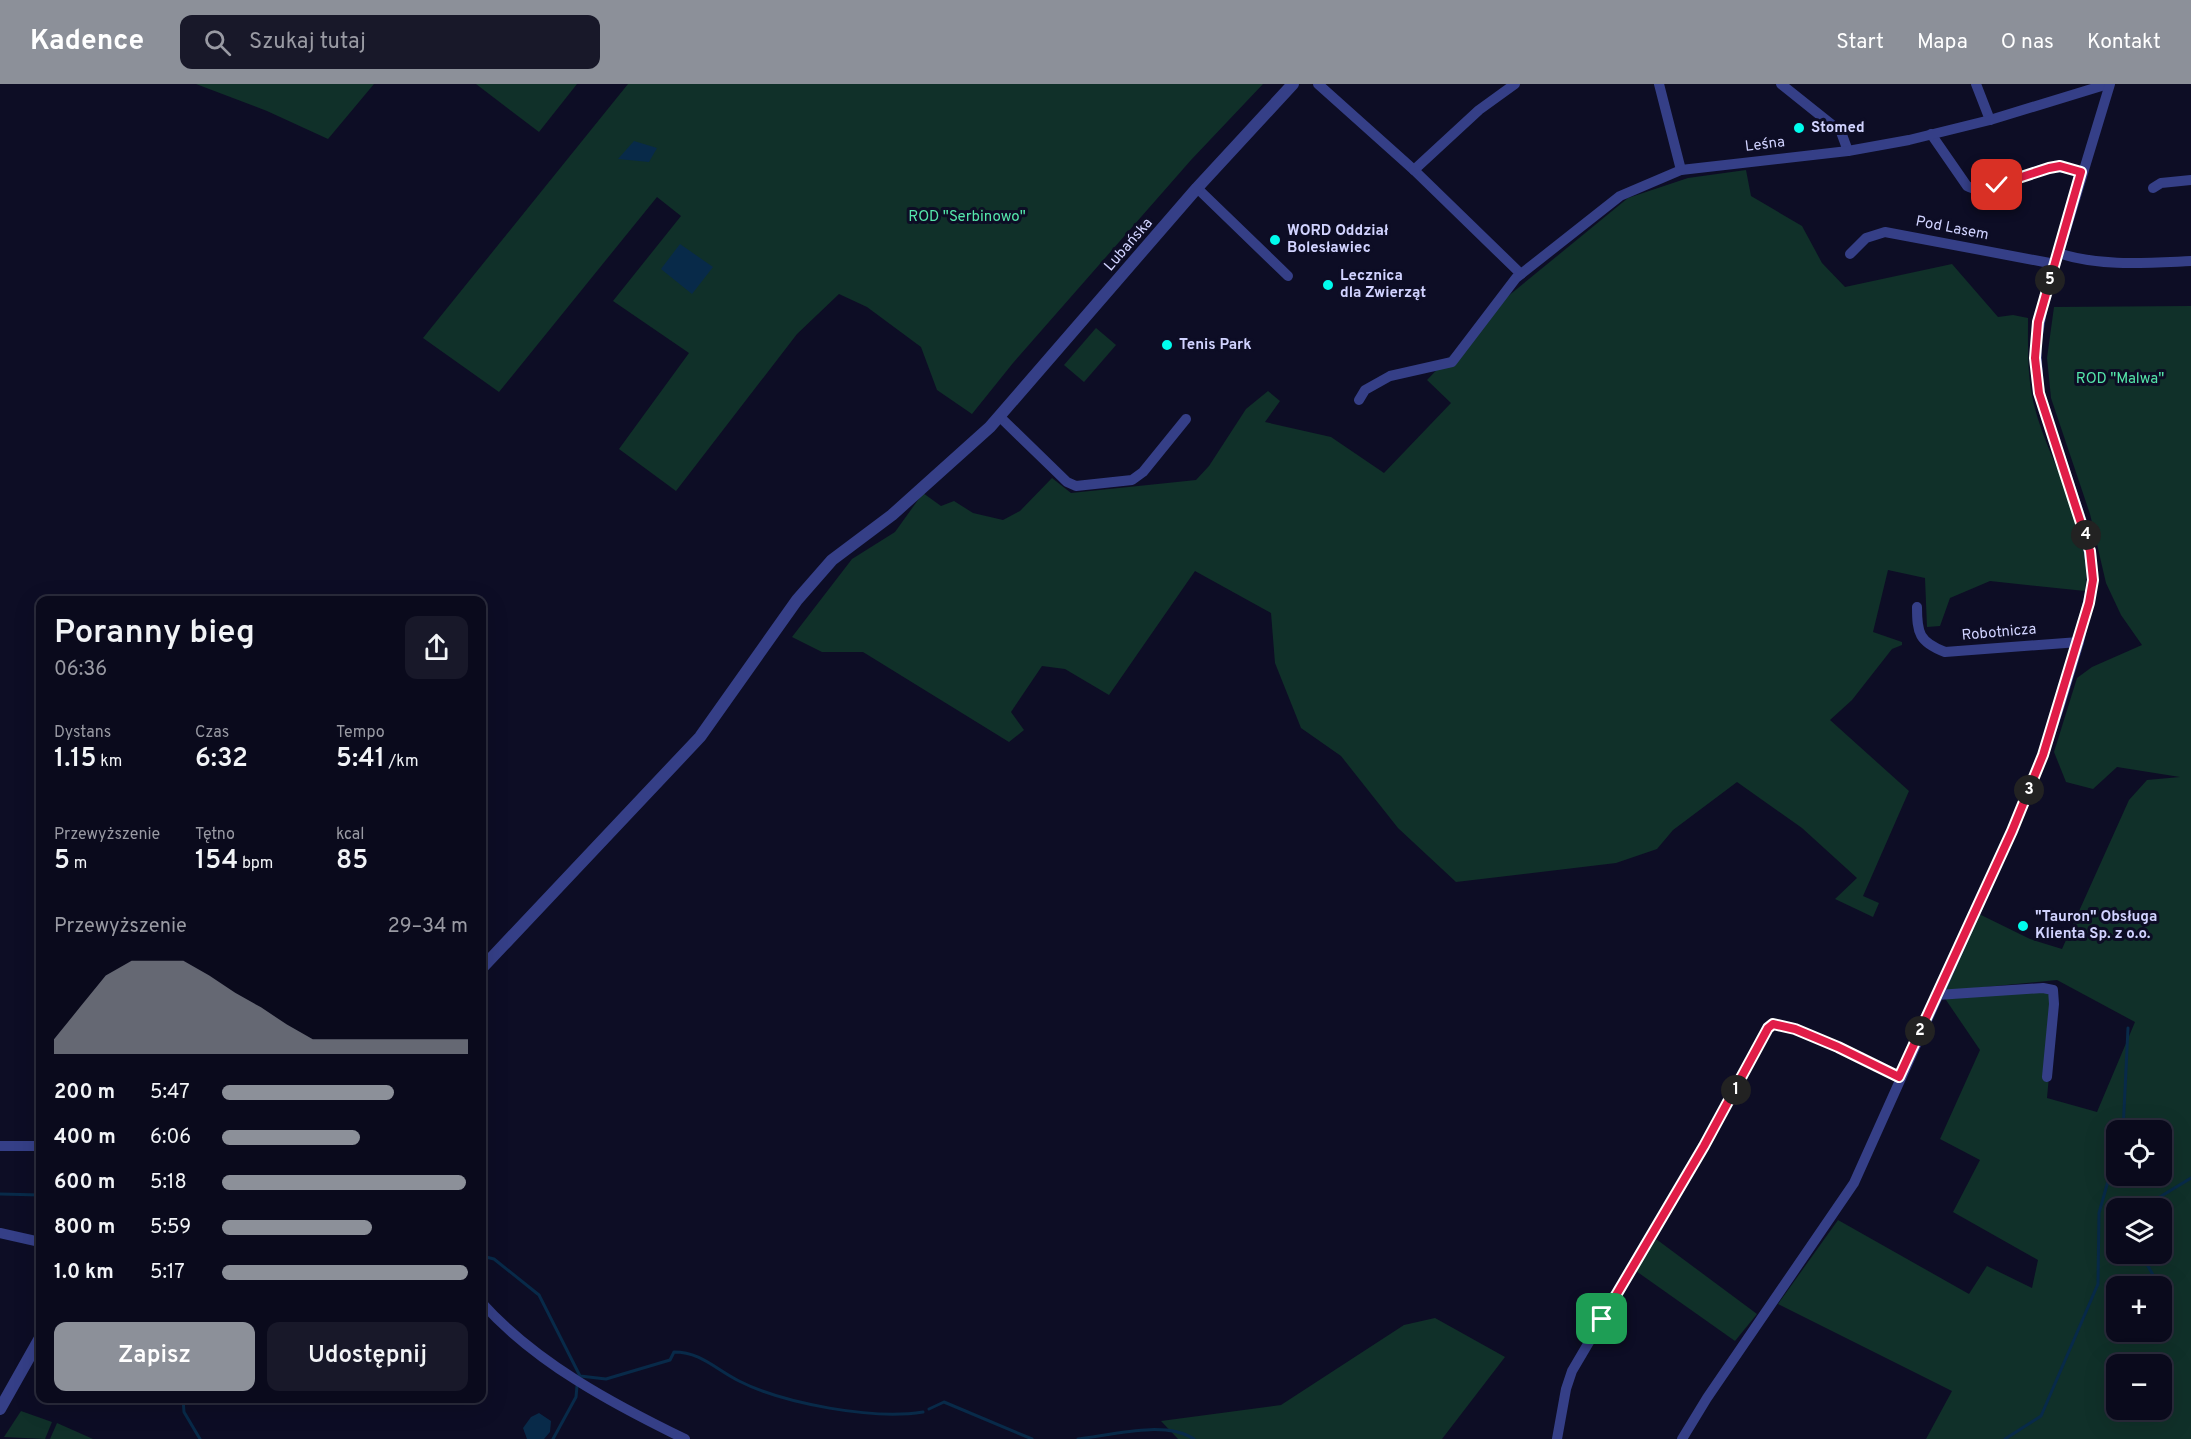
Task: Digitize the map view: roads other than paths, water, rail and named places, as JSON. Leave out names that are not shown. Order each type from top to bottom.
[{"type":"street","name":"Lubańska","points":[[486,964],[700,737],[797,600],[832,560],[892,515],[1000,417],[1197,188],[1293,84]]},
{"type":"street","points":[[1318,84],[1414,170],[1521,274]]},
{"type":"street","points":[[1414,170],[1479,110],[1515,84]]},
{"type":"street","points":[[1659,84],[1681,171]]},
{"type":"street","points":[[1781,84],[1840,132],[1848,151]]},
{"type":"street","points":[[1976,84],[1990,120]]},
{"type":"street","points":[[1682,1439],[1707,1398],[1854,1183],[2043,755],[2079,642],[2093,580],[2090,551],[2039,393],[2035,358],[2038,322],[2109,84]]},
{"type":"street","name":"Leśna","points":[[1359,400],[1365,390],[1390,376],[1452,362],[1476,326],[1521,274],[1620,196],[1681,171],[1848,151],[1990,120],[2109,84]]},
{"type":"street","points":[[1931,134],[1967,186],[1972,189],[1987,188],[2060,166],[2081,172]]},
{"type":"street","points":[[2153,188],[2162,183],[2191,180]]},
{"type":"street","points":[[1197,188],[1287,276]]},
{"type":"street","name":"Pod Lasem","points":[[1850,254],[1866,238],[1885,232],[2056,259],[2107,264],[2191,261]]},
{"type":"street","points":[[1000,417],[1067,482],[1076,486],[1132,480],[1143,472],[1186,419]]},
{"type":"street","name":"Robotnicza","points":[[1917,607],[1921,636],[1930,646],[1945,652],[2079,642]]},
{"type":"street","points":[[1937,995],[2043,988],[2053,990],[2054,1004],[2047,1077]]},
{"type":"street","points":[[1557,1439],[1566,1389],[1572,1371],[1700,1154],[1768,1028],[1773,1024],[1795,1029],[1899,1077]]},
{"type":"street","points":[[0,1146],[36,1146]]},
{"type":"street","points":[[0,1233],[36,1241]]},
{"type":"street","points":[[486,1307],[504,1326],[574,1378],[686,1439]]},
{"type":"street","points":[[0,1408],[36,1345]]},
{"type":"water","points":[[634,141],[657,148],[649,162],[618,159]]},
{"type":"water","points":[[680,244],[713,267],[692,294],[661,269]]},
{"type":"water","points":[[539,1413],[551,1421],[550,1432],[544,1439],[527,1439],[523,1428],[531,1417]]},
{"type":"waterway","points":[[2124,1120],[2128,1028]]},
{"type":"waterway","points":[[2158,1198],[2191,1178]]},
{"type":"waterway","points":[[2005,1439],[2041,1416],[2098,1284],[2099,1213],[2107,1186]]},
{"type":"waterway","points":[[0,1194],[36,1195]]},
{"type":"waterway","points":[[486,1257],[494,1259],[539,1295],[580,1376],[606,1379],[670,1360],[674,1352],[684,1353],[700,1358],[739,1381],[758,1389],[804,1403],[880,1414],[923,1412]]},
{"type":"waterway","points":[[2147,1264],[2154,1276]]},
{"type":"waterway","points":[[553,1439],[576,1397],[577,1386]]},
{"type":"waterway","points":[[929,1409],[944,1402],[1032,1439]]},
{"type":"waterway","points":[[183,1403],[184,1412],[200,1439]]},
{"type":"waterway","points":[[1078,1439],[1138,1430],[1169,1430],[1194,1439]]},
{"type":"place","name":"Stomed","points":[[1799,128]]},
{"type":"place","name":"WORD Oddział Bolesławiec","points":[[1275,240]]},
{"type":"place","name":"Lecznica dla Zwierząt","points":[[1328,285]]},
{"type":"place","name":"Tenis Park","points":[[1167,345]]},
{"type":"place","name":"\"Tauron\" Obsługa Klienta Sp. z o.o.","points":[[2023,926]]},
{"type":"park label","name":"ROD \"Serbinowo\"","points":[[967,217]]},
{"type":"park label","name":"ROD \"Malwa\"","points":[[2120,379]]}]
